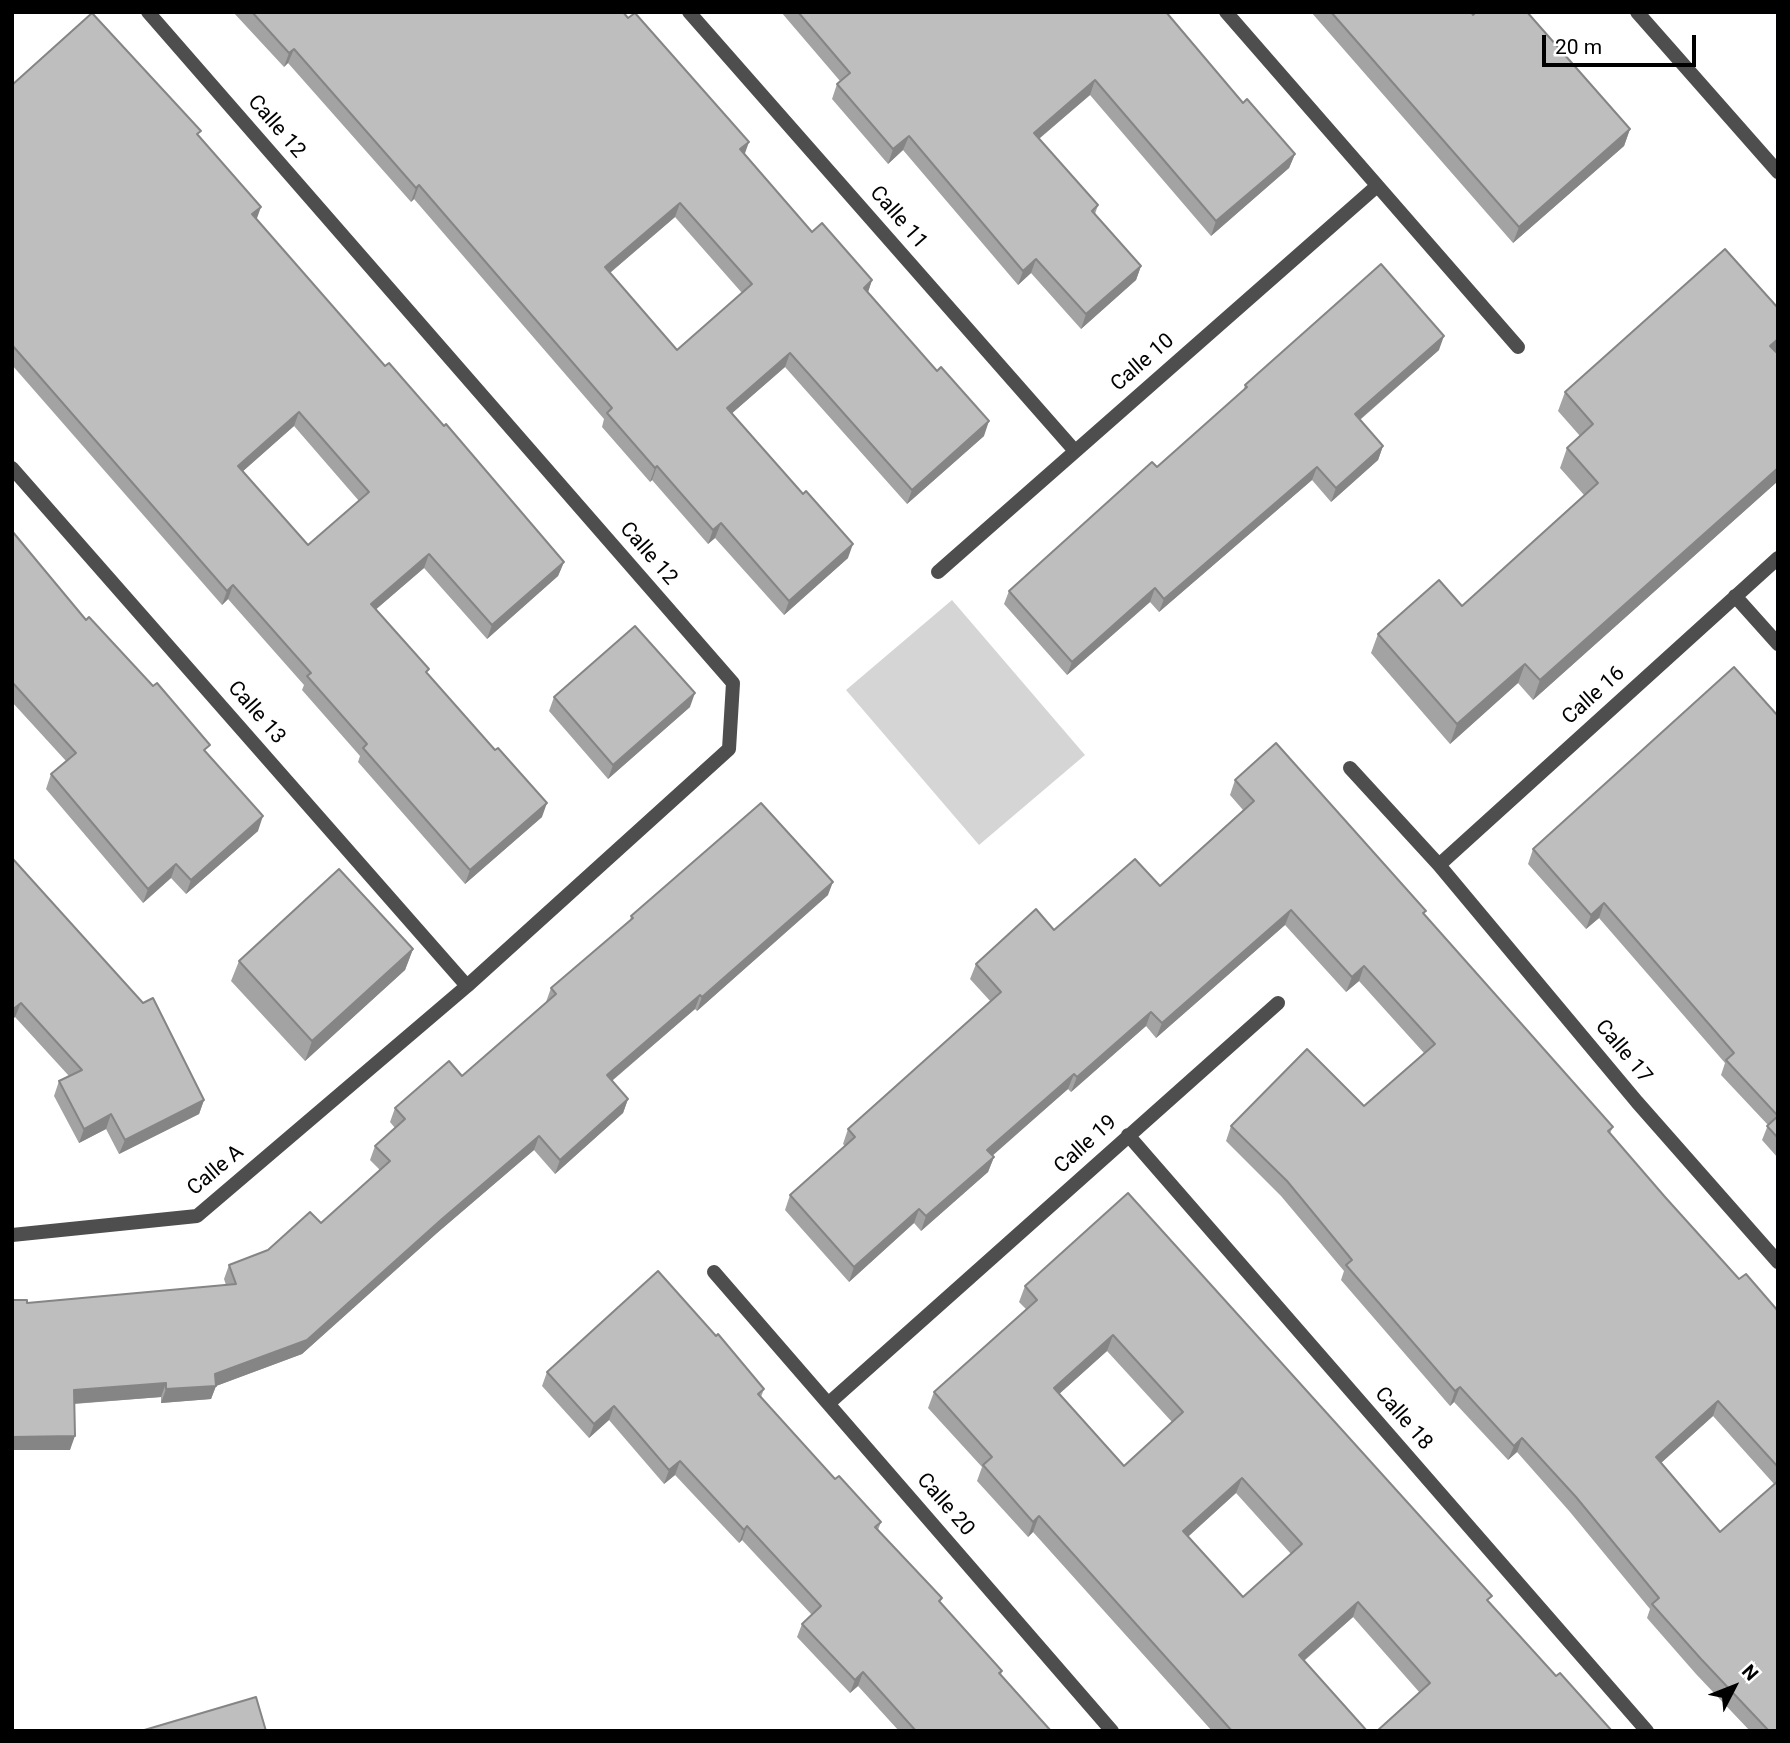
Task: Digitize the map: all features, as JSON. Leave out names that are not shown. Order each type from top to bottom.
[{"type":"street","name":"Calle 12","points":[[148,12],[733,683],[729,748],[467,986],[341,1093]]},
{"type":"street","name":"Calle 11","points":[[689,12],[1074,451]]},
{"type":"street","points":[[1226,12],[1518,346]]},
{"type":"street","points":[[1637,12],[1778,172]]},
{"type":"street","name":"Calle 10","points":[[937,572],[1377,186]]},
{"type":"street","name":"Calle 13","points":[[12,468],[467,986]]},
{"type":"street","name":"Calle 16","points":[[1439,865],[1778,558]]},
{"type":"street","points":[[1735,596],[1778,644]]},
{"type":"street","points":[[1350,768],[1439,865]]},
{"type":"street","name":"Calle 17","points":[[1439,865],[1637,1102],[1778,1262]]},
{"type":"street","name":"Calle 19","points":[[829,1403],[1278,1003]]},
{"type":"street","name":"Calle A","points":[[12,1236],[197,1216],[341,1093]]},
{"type":"street","name":"Calle 18","points":[[1128,1135],[1647,1731]]},
{"type":"street","name":"Calle 20","points":[[714,1272],[1112,1731]]},
{"type":"shaded area","points":[[952,600],[1085,755],[979,845],[846,690]]},
{"type":"building","points":[[252,12],[623,12],[628,18],[635,13],[749,142],[740,149],[812,232],[822,223],[872,280],[864,288],[937,371],[941,367],[989,421],[912,490],[790,353],[727,408],[803,494],[806,491],[853,544],[789,601],[721,523],[713,530],[657,466],[655,468],[607,413],[612,408],[419,185],[416,188],[294,49],[289,53]],"holes":[[[680,203],[752,284],[677,350],[605,267]]]},
{"type":"building","points":[[798,12],[1166,12],[1243,103],[1247,99],[1295,154],[1216,221],[1095,80],[1034,133],[1098,205],[1092,211],[1141,266],[1086,314],[1036,259],[1023,271],[909,136],[893,149],[837,84],[850,73]]},
{"type":"building","points":[[1331,12],[1471,12],[1473,15],[1476,12],[1527,12],[1630,129],[1519,227]]},
{"type":"building","points":[[92,13],[201,131],[197,134],[261,207],[252,214],[385,366],[389,363],[444,426],[446,424],[564,562],[492,625],[429,554],[371,604],[429,669],[426,672],[495,750],[498,748],[547,803],[470,870],[363,748],[367,744],[307,676],[311,673],[233,585],[227,591],[12,345],[12,85]],"holes":[[[299,412],[369,492],[308,545],[238,466]]]},
{"type":"building","points":[[1725,249],[1778,308],[1778,339],[1770,346],[1778,354],[1778,468],[1540,680],[1525,664],[1457,724],[1378,634],[1439,580],[1462,606],[1598,483],[1567,448],[1593,424],[1565,392]]},
{"type":"building","points":[[1381,264],[1444,336],[1355,414],[1383,446],[1336,488],[1317,467],[1164,599],[1155,588],[1072,662],[1009,591],[1152,462],[1157,467]]},
{"type":"building","points":[[12,531],[86,620],[89,617],[153,686],[157,683],[210,745],[204,750],[263,816],[191,880],[176,864],[148,889],[51,774],[76,753],[12,682]]},
{"type":"building","points":[[635,626],[695,693],[613,765],[554,697]]},
{"type":"building","points":[[1734,667],[1778,716],[1778,1116],[1726,1060],[1734,1053],[1604,903],[1591,915],[1533,849]]},
{"type":"building","points":[[1276,743],[1613,1127],[1608,1131],[1665,1197],[1739,1279],[1746,1274],[1778,1311],[1778,1467],[1718,1401],[1656,1457],[1720,1532],[1778,1481],[1778,1731],[1769,1731],[1652,1604],[1659,1598],[1576,1497],[1522,1438],[1514,1446],[1460,1387],[1455,1391],[1346,1265],[1352,1260],[1287,1181],[1231,1126],[1307,1049],[1364,1106],[1435,1044],[1364,966],[1352,977],[1291,910],[1162,1023],[1151,1012],[1077,1077],[1074,1074],[987,1150],[994,1157],[926,1216],[919,1209],[854,1267],[790,1195],[855,1137],[848,1129],[1001,992],[976,964],[1036,909],[1054,930],[1135,859],[1160,886],[1254,801],[1235,780]]},
{"type":"building","points":[[761,803],[833,882],[702,997],[700,995],[607,1075],[628,1099],[560,1160],[539,1136],[307,1340],[215,1374],[216,1386],[166,1389],[166,1383],[74,1390],[75,1436],[12,1437],[12,1300],[27,1300],[27,1303],[236,1284],[229,1265],[268,1250],[310,1212],[321,1223],[390,1161],[375,1146],[405,1119],[395,1108],[449,1061],[462,1076],[556,994],[551,988]]},
{"type":"building","points":[[12,858],[143,1003],[153,998],[204,1100],[125,1140],[111,1114],[84,1129],[59,1081],[82,1070],[21,1003],[12,1010]]},
{"type":"building","points":[[339,869],[413,949],[312,1041],[239,961]]},
{"type":"building","points":[[1778,1116],[1778,1138],[1767,1126]]},
{"type":"building","points":[[1128,1193],[1492,1596],[1487,1600],[1556,1676],[1560,1673],[1612,1731],[1377,1731],[1430,1683],[1358,1602],[1299,1655],[1367,1731],[1232,1731],[1039,1516],[1033,1522],[983,1465],[992,1457],[934,1392],[1037,1300],[1025,1286]],"holes":[[[1113,1335],[1183,1412],[1124,1466],[1054,1388]],[[1242,1478],[1302,1544],[1243,1597],[1183,1531]]]},
{"type":"building","points":[[658,1271],[716,1336],[718,1334],[764,1389],[758,1394],[835,1479],[839,1476],[881,1522],[875,1527],[942,1598],[939,1601],[1051,1731],[916,1731],[863,1672],[855,1680],[802,1624],[821,1606],[747,1526],[744,1530],[680,1461],[669,1470],[614,1406],[594,1424],[547,1372]]},
{"type":"building","points":[[256,1697],[266,1731],[141,1731]]}]
